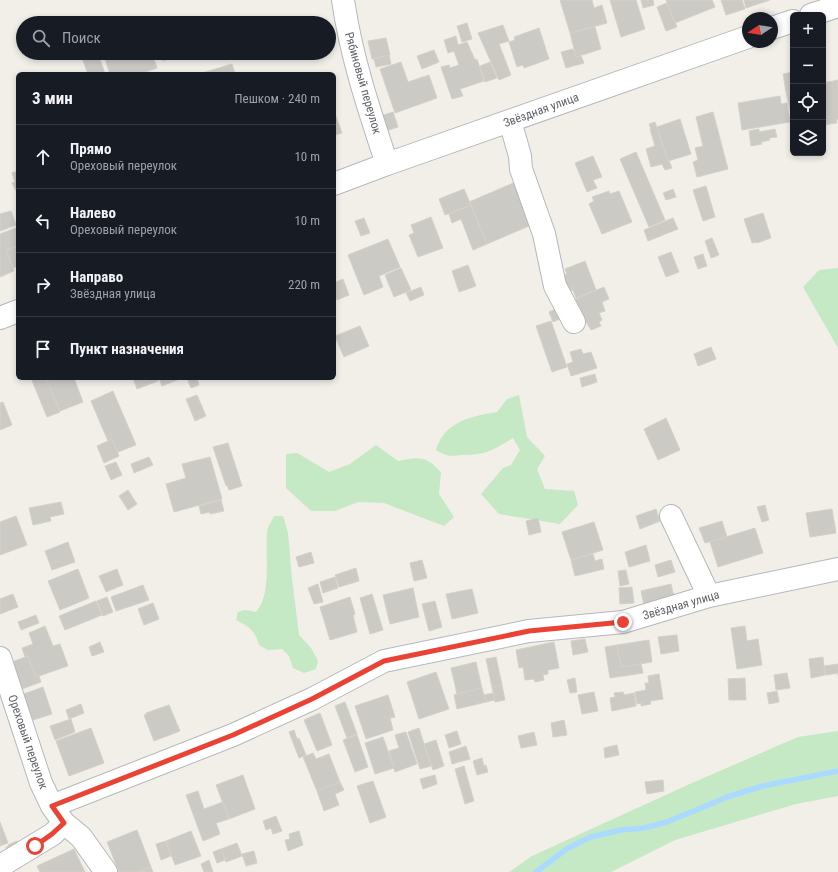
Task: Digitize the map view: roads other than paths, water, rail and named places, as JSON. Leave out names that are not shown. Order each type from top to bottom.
[{"type":"street","name":"Рябиновый переулок","points":[[343,0],[348,30],[365,99],[387,164]]},
{"type":"street","points":[[820,12],[838,6]]},
{"type":"street","points":[[778,26],[790,22]]},
{"type":"street","name":"Звёздная улица","points":[[336,183],[742,39]]},
{"type":"street","points":[[510,121],[520,156],[521,170],[544,234],[555,286],[574,322]]},
{"type":"street","points":[[0,318],[16,312]]},
{"type":"street","points":[[671,516],[709,596]]},
{"type":"street","name":"Звёздная улица","points":[[52,806],[233,735],[312,699],[384,661],[529,631],[623,622],[709,596],[838,569]]},
{"type":"street","name":"Ореховый переулок","points":[[0,658],[41,783],[52,806],[64,823],[81,837],[106,872]]},
{"type":"street","points":[[0,865],[52,834],[64,823]]},
{"type":"waterway","points":[[536,872],[568,848],[591,837],[621,830],[644,828],[667,822],[730,796],[763,786],[838,771]]}]
